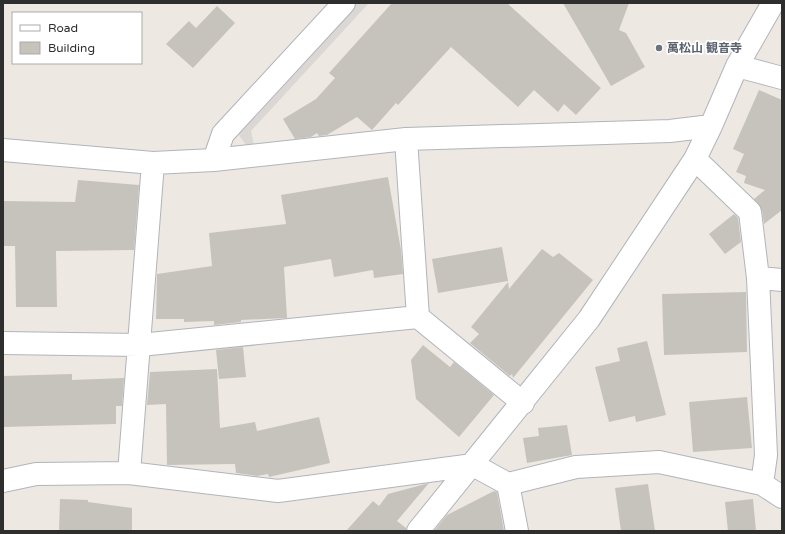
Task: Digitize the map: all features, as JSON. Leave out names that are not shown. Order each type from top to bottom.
[{"type":"street","points":[[214,160],[223,134],[344,3]]},
{"type":"street","points":[[418,531],[590,319],[694,159],[711,126],[737,66],[773,3]]},
{"type":"street","points":[[737,66],[782,78]]},
{"type":"street","points":[[3,150],[153,163],[214,160],[406,139],[670,131],[711,126]]},
{"type":"street","points":[[406,139],[418,317]]},
{"type":"street","points":[[694,159],[750,212],[758,278],[766,455],[762,484]]},
{"type":"street","points":[[129,474],[153,163]]},
{"type":"street","points":[[758,278],[782,280]]},
{"type":"street","points":[[3,343],[140,345],[418,317],[523,403]]},
{"type":"street","points":[[3,481],[36,474],[129,474],[278,491],[473,465],[508,484],[576,467],[659,462],[762,484],[782,497]]},
{"type":"street","points":[[508,484],[517,531]]},
{"type":"shaded area","points":[[355,3],[369,3],[251,131],[254,146],[246,145],[239,135],[240,128]]},
{"type":"building","points":[[392,3],[507,3],[601,88],[576,115],[564,104],[558,112],[534,90],[518,107],[451,47],[398,105],[396,103],[372,130],[357,117],[327,135],[319,136],[317,133],[311,137],[295,139],[283,119],[316,99],[335,78],[329,73]]},
{"type":"building","points":[[563,3],[629,3],[619,30],[626,33],[645,67],[611,86]]},
{"type":"building","points":[[217,6],[235,23],[193,68],[166,44],[189,21],[196,28]]},
{"type":"building","points":[[759,90],[782,100],[782,210],[764,224],[762,210],[754,199],[765,190],[744,183],[746,176],[736,172],[744,154],[733,149]]},
{"type":"building","points":[[388,177],[401,250],[403,274],[374,278],[373,270],[334,277],[331,259],[284,267],[287,318],[241,320],[241,322],[214,325],[214,321],[184,322],[184,319],[156,319],[157,274],[212,266],[209,233],[286,224],[281,195]]},
{"type":"building","points":[[78,180],[139,185],[134,250],[56,251],[57,307],[16,307],[15,246],[3,246],[3,201],[75,202]]},
{"type":"building","points":[[734,214],[738,218],[741,242],[725,254],[709,234]]},
{"type":"building","points":[[502,247],[508,281],[438,293],[432,259]]},
{"type":"building","points":[[542,249],[553,257],[559,253],[593,280],[513,378],[512,374],[510,376],[470,343],[479,334],[471,327],[508,282],[509,289]]},
{"type":"building","points":[[746,292],[747,352],[664,355],[662,294]]},
{"type":"building","points":[[647,341],[666,415],[636,422],[635,416],[609,422],[595,367],[620,361],[617,348]]},
{"type":"building","points":[[423,345],[450,367],[454,362],[494,395],[459,437],[416,399],[411,360]]},
{"type":"building","points":[[243,347],[246,377],[219,379],[216,350]]},
{"type":"building","points":[[217,369],[220,428],[255,422],[257,431],[319,417],[330,463],[269,477],[268,474],[257,476],[236,473],[235,464],[167,465],[166,404],[147,405],[150,372]]},
{"type":"building","points":[[72,374],[72,380],[124,378],[122,406],[116,406],[116,424],[3,427],[3,376]]},
{"type":"building","points":[[747,397],[752,448],[693,452],[689,402]]},
{"type":"building","points":[[567,425],[572,455],[527,463],[523,438],[539,436],[538,428]]},
{"type":"building","points":[[429,483],[397,521],[406,528],[406,531],[346,531],[373,501],[379,506],[388,494]]},
{"type":"building","points":[[648,484],[655,531],[621,531],[615,488]]},
{"type":"building","points":[[494,491],[497,492],[504,531],[434,531],[447,515]]},
{"type":"building","points":[[60,499],[88,500],[88,502],[132,508],[132,531],[59,531]]},
{"type":"building","points":[[753,499],[756,531],[728,531],[725,502]]},
{"type":"place","name":"萬松山 観音寺","points":[[659,48]]}]
